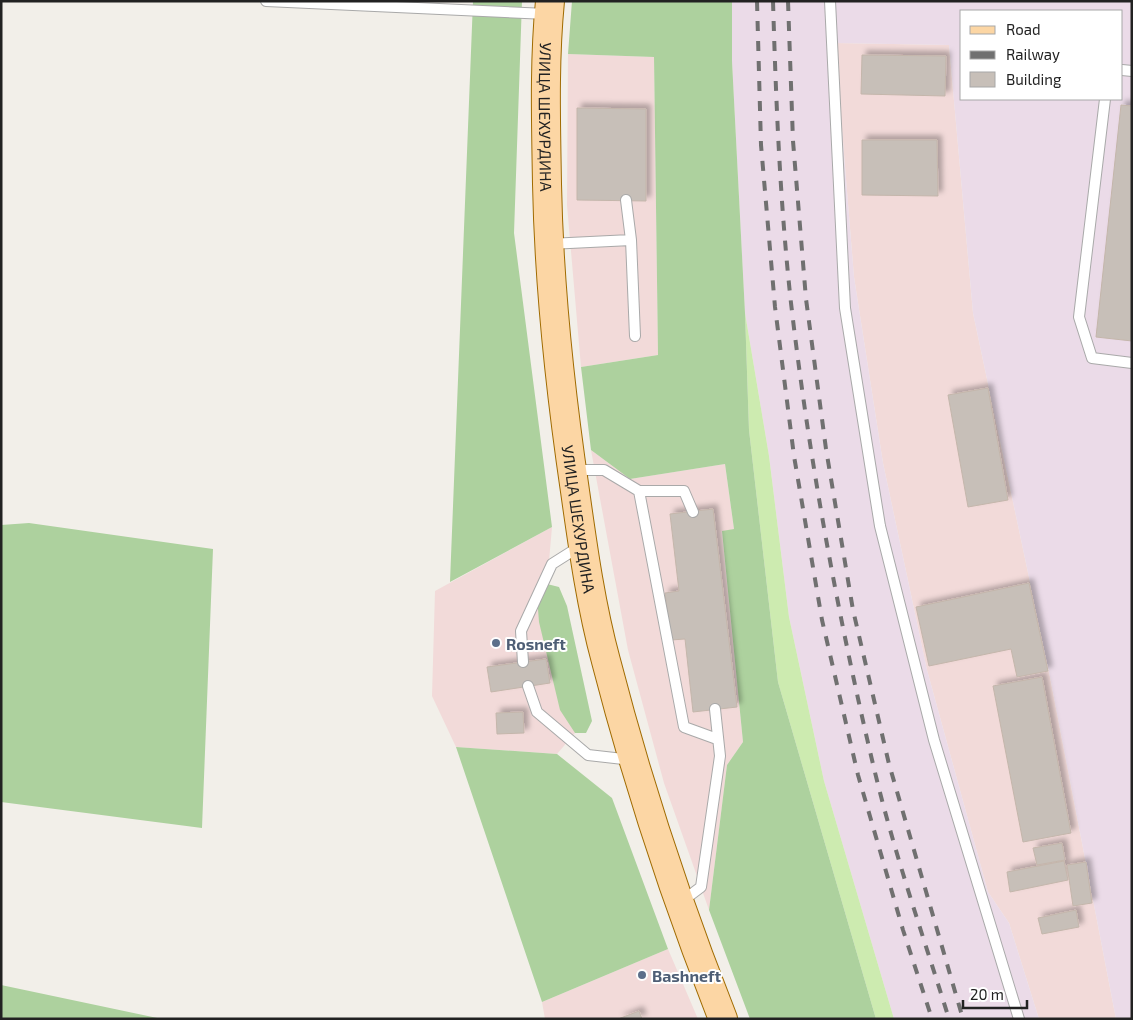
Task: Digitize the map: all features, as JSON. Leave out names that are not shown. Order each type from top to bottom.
[{"type":"main road","name":"УЛИЦА ШЕХУРДИНА","points":[[550,8],[545,58],[548,244],[558,372],[582,545],[605,659],[680,903],[719,1017]]},
{"type":"lane","points":[[266,1],[550,8]]},
{"type":"lane","points":[[830,1],[845,308],[880,526],[934,740],[1019,1019]]},
{"type":"lane","points":[[1105,100],[1079,317],[1092,358],[1132,363]]},
{"type":"lane","points":[[626,200],[631,240],[635,336]]},
{"type":"lane","points":[[548,244],[631,240]]},
{"type":"lane","points":[[571,470],[604,470],[639,491],[684,491],[693,512]]},
{"type":"lane","points":[[639,491],[684,727],[716,739]]},
{"type":"lane","points":[[523,662],[521,631],[552,564],[582,545]]},
{"type":"lane","points":[[528,686],[537,712],[588,755],[635,760]]},
{"type":"lane","points":[[680,903],[701,887],[720,756],[716,739],[715,709]]},
{"type":"shaded area","points":[[732,1],[1132,1],[1132,1019],[1116,1019],[1049,672],[973,313],[949,45],[835,43],[854,277],[883,463],[927,670],[988,892],[1009,923],[1039,1019],[894,1019],[824,781],[789,617],[769,456],[745,313],[732,61]]},
{"type":"shaded area","points":[[835,43],[949,45],[973,313],[1049,672],[1116,1019],[1039,1019],[1009,923],[988,892],[927,670],[883,463],[854,277]]},
{"type":"shaded area","points":[[568,54],[654,57],[658,355],[581,367],[567,205]]},
{"type":"shaded area","points":[[591,450],[630,479],[725,464],[734,529],[722,532],[743,742],[727,765],[709,910],[664,783],[628,650]]},
{"type":"shaded area","name":"Rosneft","points":[[552,527],[547,584],[575,733],[557,754],[456,747],[432,696],[435,591]]},
{"type":"shaded area","name":"Bashneft","points":[[668,949],[698,1019],[545,1019],[542,1002]]},
{"type":"green space","points":[[473,1],[522,1],[514,233],[552,527],[450,582]]},
{"type":"green space","points":[[572,1],[732,1],[732,61],[749,430],[778,682],[876,1019],[750,1019],[709,910],[727,765],[743,742],[722,531],[734,529],[725,464],[630,479],[591,450],[581,367],[658,355],[654,57],[568,54]]},
{"type":"green space","points":[[745,313],[769,456],[789,617],[824,781],[894,1019],[876,1019],[778,682],[749,430]]},
{"type":"green space","points":[[29,523],[213,549],[202,828],[1,802],[1,525]]},
{"type":"green space","points":[[547,584],[559,587],[567,606],[592,721],[586,733],[575,733],[560,710],[539,622],[537,596]]},
{"type":"green space","points":[[456,747],[557,754],[612,798],[668,949],[542,1002]]},
{"type":"green space","points":[[1,985],[162,1019],[1,1019]]},
{"type":"building","points":[[862,55],[946,56],[945,96],[861,94]]},
{"type":"building","points":[[1121,105],[1132,106],[1132,341],[1096,337]]},
{"type":"building","points":[[577,108],[646,109],[646,201],[577,200]]},
{"type":"building","points":[[862,140],[937,140],[938,196],[862,195]]},
{"type":"building","points":[[988,388],[1008,500],[968,507],[948,395]]},
{"type":"building","points":[[713,509],[737,707],[693,712],[685,639],[671,640],[665,593],[679,591],[670,514]]},
{"type":"building","points":[[1029,583],[1048,671],[1017,677],[1011,649],[929,666],[916,607]]},
{"type":"building","points":[[546,659],[550,683],[491,692],[487,667]]},
{"type":"building","points":[[1042,677],[1071,833],[1023,842],[993,686]]},
{"type":"building","points":[[523,712],[524,733],[497,734],[496,713]]},
{"type":"building","points":[[1062,843],[1065,860],[1037,865],[1033,848]]},
{"type":"building","points":[[1064,861],[1068,880],[1010,892],[1007,872]]},
{"type":"building","points":[[1086,862],[1092,903],[1073,906],[1067,865]]},
{"type":"building","points":[[1076,910],[1079,927],[1042,934],[1038,918]]},
{"type":"building","points":[[639,1011],[642,1019],[618,1019]]},
{"type":"railway","points":[[757,1],[761,145],[775,307],[794,456],[822,620],[858,775],[903,930],[932,1019]]},
{"type":"railway","points":[[773,1],[779,152],[787,265],[806,419],[825,535],[860,707],[881,796],[949,1019]]},
{"type":"railway","points":[[788,1],[793,141],[806,299],[826,449],[853,610],[889,764],[963,1019]]},
{"type":"place","name":"Rosneft","points":[[496,643]]},
{"type":"place","name":"Bashneft","points":[[642,975]]}]
